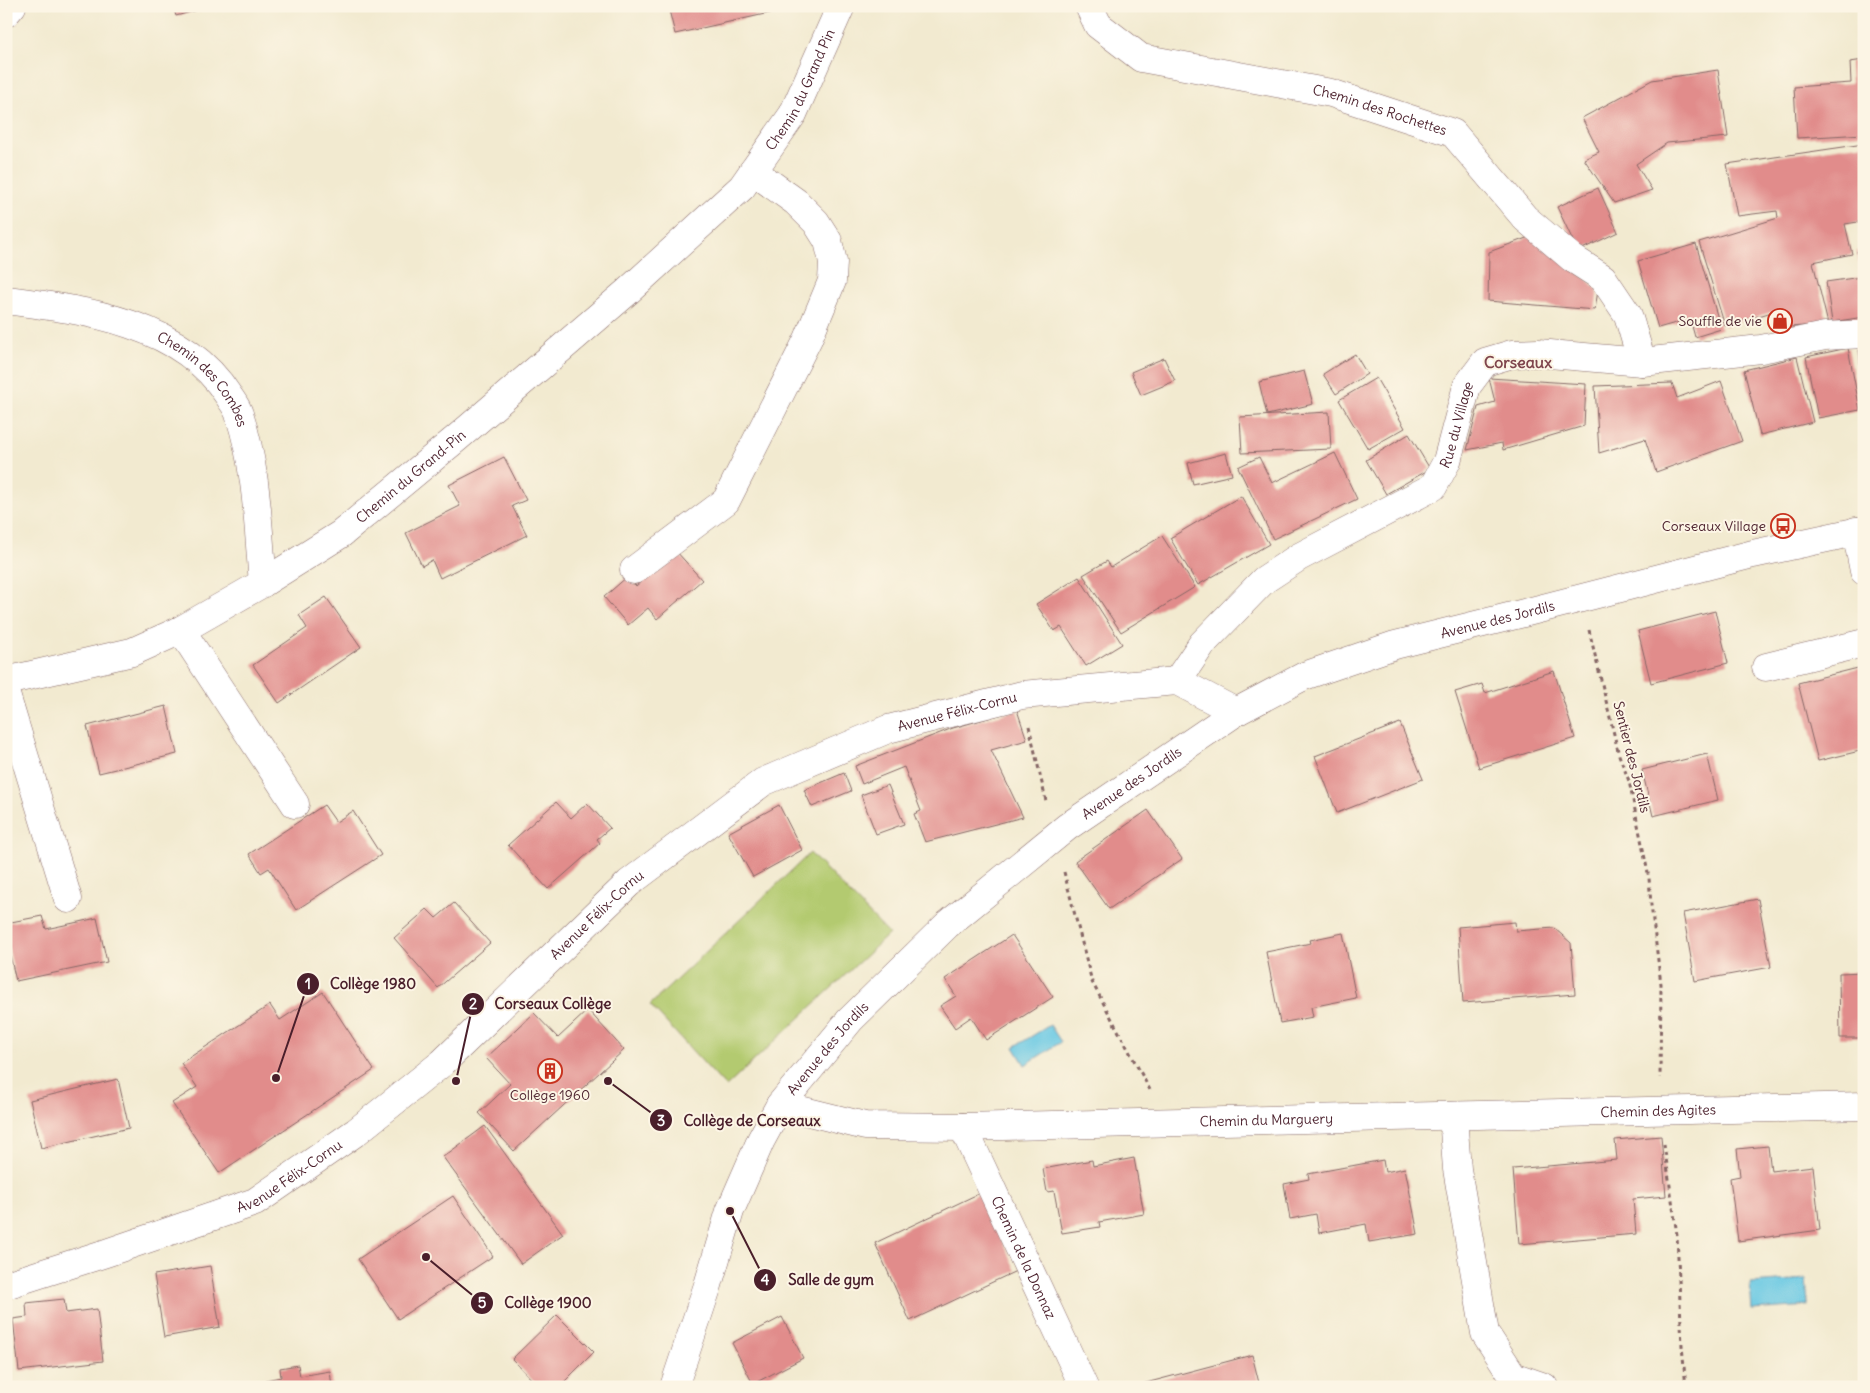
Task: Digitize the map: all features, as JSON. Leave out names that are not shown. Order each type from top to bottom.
[{"type":"street","points":[[6,13],[12,6]]},
{"type":"street","name":"Chemin du Grand Pin","points":[[753,171],[793,114],[841,6]]},
{"type":"street","name":"Chemin des Rochettes","points":[[1089,6],[1098,26],[1141,58],[1331,93],[1453,133],[1525,218],[1572,258],[1603,278],[1628,315],[1642,362]]},
{"type":"street","points":[[634,570],[726,501],[808,339],[832,281],[832,262],[828,241],[816,222],[796,202],[753,171]]},
{"type":"street","name":"Chemin du Grand-Pin","points":[[6,682],[132,652],[181,630],[263,583],[341,534],[457,438],[634,286],[742,187],[753,171]]},
{"type":"street","name":"Chemin des Combes","points":[[6,300],[68,308],[128,322],[171,343],[199,360],[222,385],[239,412],[249,451],[256,501],[263,583]]},
{"type":"street","name":"Rue du Village","points":[[1177,681],[1202,644],[1264,580],[1299,557],[1433,487],[1447,461],[1466,386],[1485,362],[1512,354],[1538,353],[1642,362],[1761,349],[1826,336],[1864,334]]},
{"type":"street","points":[[1860,530],[1864,571]]},
{"type":"street","name":"Avenue des Jordils","points":[[674,1387],[730,1211],[761,1140],[780,1105],[850,1020],[947,925],[1067,827],[1236,712],[1304,676],[1395,645],[1753,554],[1860,530]]},
{"type":"street","points":[[181,630],[295,804]]},
{"type":"street","points":[[1766,667],[1864,644]]},
{"type":"street","points":[[1177,681],[1236,712]]},
{"type":"street","name":"Avenue Félix-Cornu","points":[[6,1284],[106,1253],[255,1202],[356,1132],[442,1063],[629,883],[763,782],[888,729],[1022,695],[1177,681]]},
{"type":"street","points":[[6,695],[68,900]]},
{"type":"street","name":"Chemin du Marguery","points":[[780,1105],[865,1126],[963,1127],[1453,1116]]},
{"type":"street","name":"Chemin des Agites","points":[[1453,1116],[1864,1106]]},
{"type":"street","points":[[1453,1116],[1457,1170],[1485,1332],[1513,1376],[1544,1387]]},
{"type":"street","name":"Chemin de la Donnaz","points":[[963,1127],[1084,1387]]},
{"type":"path","name":"Sentier des Jordils","points":[[1588,624],[1619,755],[1628,781],[1648,878],[1650,905]]},
{"type":"path","points":[[1029,725],[1048,808]]},
{"type":"path","points":[[1062,867],[1092,982],[1152,1094]]},
{"type":"green space","points":[[810,853],[889,934],[726,1087],[650,1005]]},
{"type":"water","points":[[1050,1025],[1061,1042],[1025,1065],[1014,1047]]},
{"type":"water","points":[[1806,1279],[1808,1306],[1752,1310],[1750,1283]]},
{"type":"building","points":[[173,6],[209,6],[209,7],[176,16]]},
{"type":"building","points":[[668,6],[782,6],[783,10],[675,34]]},
{"type":"building","points":[[1864,60],[1864,134],[1797,138],[1794,87],[1851,83],[1850,62]]},
{"type":"building","points":[[1718,70],[1728,137],[1667,143],[1636,164],[1652,190],[1614,203],[1584,159],[1599,152],[1582,118],[1652,80]]},
{"type":"building","points":[[1864,144],[1864,221],[1845,224],[1852,254],[1813,262],[1828,324],[1778,328],[1772,312],[1725,326],[1699,242],[1778,218],[1777,211],[1737,216],[1727,164]]},
{"type":"building","points":[[1598,188],[1618,232],[1578,251],[1557,207]]},
{"type":"building","points":[[1537,234],[1598,290],[1595,310],[1488,301],[1489,252]]},
{"type":"building","points":[[1696,244],[1721,329],[1695,337],[1690,319],[1658,328],[1638,261]]},
{"type":"building","points":[[1864,250],[1864,317],[1832,322],[1826,282],[1861,277],[1857,251]]},
{"type":"building","points":[[1848,348],[1860,410],[1818,418],[1806,357]]},
{"type":"building","points":[[1859,350],[1864,350],[1864,384],[1862,384]]},
{"type":"building","points":[[1355,354],[1367,374],[1336,394],[1323,374]]},
{"type":"building","points":[[1797,357],[1813,422],[1760,435],[1744,370]]},
{"type":"building","points":[[1164,358],[1175,381],[1141,395],[1131,372]]},
{"type":"building","points":[[1304,371],[1313,404],[1267,415],[1259,382]]},
{"type":"building","points":[[1376,378],[1405,428],[1368,449],[1339,400]]},
{"type":"building","points":[[1489,378],[1586,384],[1584,426],[1503,450],[1502,443],[1467,450],[1478,407],[1495,402]]},
{"type":"building","points":[[1721,381],[1742,441],[1656,472],[1645,439],[1599,453],[1595,386],[1672,383],[1677,398]]},
{"type":"building","points":[[1329,412],[1331,449],[1242,453],[1240,417]]},
{"type":"building","points":[[1409,434],[1430,469],[1386,494],[1366,460]]},
{"type":"building","points":[[1226,453],[1232,475],[1193,484],[1188,463]]},
{"type":"building","points":[[1335,453],[1357,499],[1273,539],[1238,467],[1259,457],[1272,483]]},
{"type":"building","points":[[504,457],[526,500],[512,506],[527,535],[440,578],[432,560],[422,566],[406,533],[460,506],[449,485]]},
{"type":"building","points":[[1241,496],[1269,544],[1198,585],[1170,538]]},
{"type":"building","points":[[1162,536],[1195,587],[1121,632],[1083,575],[1107,561],[1111,567]]},
{"type":"building","points":[[676,551],[702,580],[657,619],[648,608],[628,625],[604,597],[628,576],[636,586]]},
{"type":"building","points":[[1079,577],[1122,644],[1086,666],[1061,627],[1054,631],[1036,604]]},
{"type":"building","points":[[326,597],[361,647],[279,703],[253,665],[307,628],[299,615]]},
{"type":"building","points":[[1715,611],[1728,663],[1651,683],[1638,631]]},
{"type":"building","points":[[1862,667],[1864,675],[1864,750],[1818,761],[1798,683]]},
{"type":"building","points":[[1554,671],[1575,738],[1479,768],[1455,692],[1482,684],[1485,693]]},
{"type":"building","points":[[166,706],[177,754],[99,773],[87,726]]},
{"type":"building","points":[[1017,710],[1027,740],[991,750],[1023,817],[925,842],[914,814],[921,811],[904,767],[862,784],[855,766],[953,728]]},
{"type":"building","points":[[1400,723],[1423,779],[1337,813],[1315,756]]},
{"type":"building","points":[[1707,754],[1718,800],[1653,816],[1642,770]]},
{"type":"building","points":[[844,773],[851,791],[812,807],[804,790]]},
{"type":"building","points":[[888,785],[904,824],[876,834],[861,795]]},
{"type":"building","points":[[556,802],[571,818],[587,803],[610,828],[597,839],[600,843],[548,889],[508,845]]},
{"type":"building","points":[[324,805],[336,822],[353,811],[381,855],[296,910],[269,868],[261,873],[249,854]]},
{"type":"building","points":[[779,805],[802,850],[753,877],[728,833]]},
{"type":"building","points":[[1148,810],[1182,859],[1109,909],[1075,861]]},
{"type":"building","points":[[1758,899],[1771,967],[1695,981],[1683,913]]},
{"type":"building","points":[[454,903],[490,943],[438,988],[394,938],[427,909],[436,918]]},
{"type":"building","points":[[42,916],[46,929],[97,918],[107,962],[16,981],[6,938],[6,923]]},
{"type":"building","points":[[1515,922],[1516,931],[1554,928],[1571,943],[1575,994],[1463,1003],[1458,927]]},
{"type":"building","points":[[1343,933],[1356,998],[1311,1007],[1313,1017],[1280,1023],[1266,952],[1311,943],[1310,940]]},
{"type":"building","points":[[1012,935],[1053,997],[986,1040],[971,1017],[955,1028],[940,1006],[956,996],[945,979]]},
{"type":"building","points":[[1864,972],[1864,1038],[1840,1038],[1839,973]]},
{"type":"building","points":[[323,992],[374,1070],[219,1173],[172,1103],[197,1087],[181,1063],[270,1005],[280,1020]]},
{"type":"building","name":"Collège 1960","points":[[588,1010],[624,1050],[514,1151],[479,1113],[510,1084],[486,1058],[534,1013],[558,1038]]},
{"type":"building","points":[[118,1079],[129,1128],[41,1148],[30,1100]]},
{"type":"building","points":[[485,1126],[563,1234],[521,1264],[443,1157]]},
{"type":"building","points":[[1661,1136],[1666,1196],[1633,1199],[1636,1234],[1519,1244],[1513,1169],[1617,1160],[1615,1140]]},
{"type":"building","points":[[1768,1146],[1771,1171],[1813,1166],[1820,1230],[1738,1241],[1730,1178],[1740,1176],[1737,1149]]},
{"type":"building","points":[[1134,1158],[1144,1214],[1099,1222],[1100,1227],[1062,1233],[1054,1191],[1047,1192],[1043,1169],[1092,1160],[1093,1166]]},
{"type":"building","points":[[1383,1160],[1385,1172],[1405,1168],[1418,1234],[1369,1242],[1366,1224],[1319,1233],[1316,1214],[1290,1219],[1284,1184],[1309,1179],[1308,1174]]},
{"type":"building","points":[[980,1193],[1016,1271],[910,1321],[875,1243]]},
{"type":"building","points":[[453,1196],[493,1256],[398,1319],[358,1259]]},
{"type":"building","points":[[210,1266],[220,1327],[164,1337],[154,1275]]},
{"type":"building","points":[[64,1299],[66,1313],[97,1309],[103,1361],[19,1371],[13,1319],[27,1317],[26,1303]]},
{"type":"building","points":[[557,1315],[594,1352],[559,1387],[539,1387],[512,1359]]},
{"type":"building","points":[[782,1317],[803,1358],[753,1384],[732,1343]]},
{"type":"building","points":[[1252,1355],[1260,1387],[1143,1387],[1142,1384]]},
{"type":"building","points":[[298,1365],[300,1376],[330,1371],[332,1387],[266,1387],[265,1380],[281,1377],[280,1368]]},
{"type":"place","name":"Souffle de vie","points":[[1780,321]]},
{"type":"place","name":"Corseaux Village","points":[[1783,526]]},
{"type":"place","name":"Collège 1960","points":[[550,1071]]},
{"type":"place","name":"Collège 1980","points":[[276,1078]]},
{"type":"place","name":"Corseaux Collège","points":[[456,1081]]},
{"type":"place","name":"Collège de Corseaux","points":[[608,1081]]},
{"type":"place","name":"Salle de gym","points":[[730,1211]]},
{"type":"place","name":"Collège 1900","points":[[426,1257]]},
{"type":"district","name":"Corseaux","points":[[1518,362]]}]
